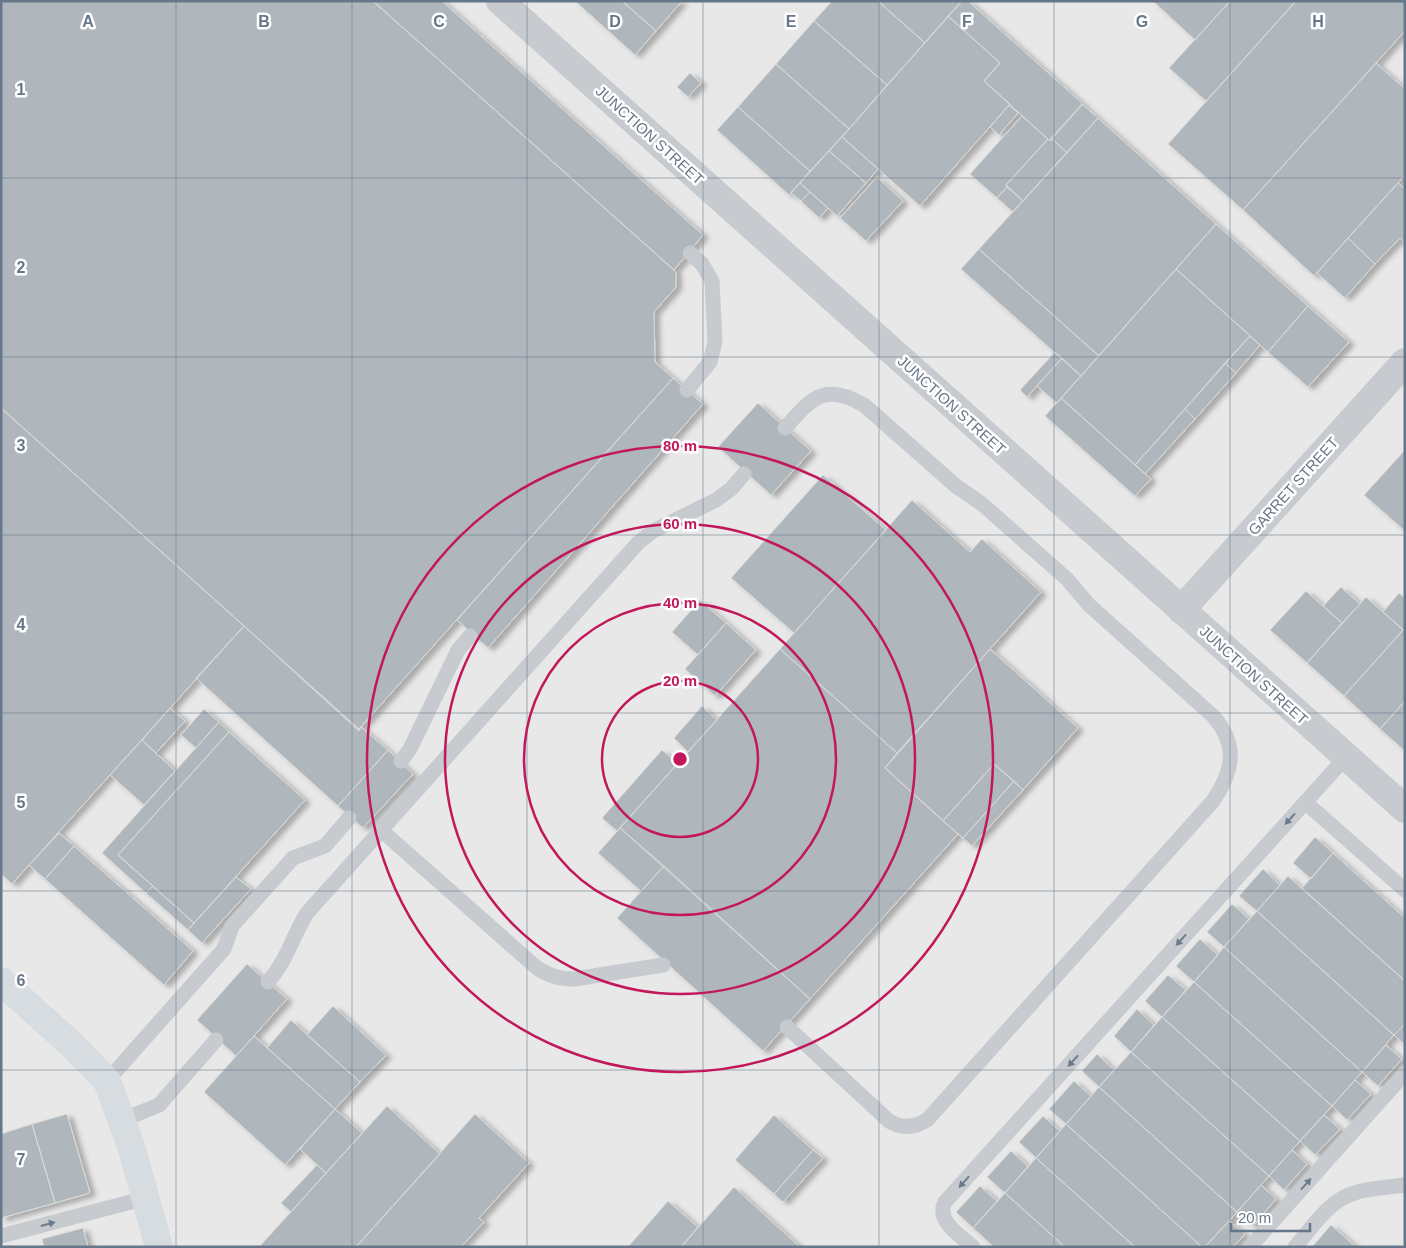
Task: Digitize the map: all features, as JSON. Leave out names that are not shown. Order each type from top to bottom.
[{"type":"street","name":"JUNCTION STREET","points":[[500,1],[1405,809]]},
{"type":"street","name":"GARRET STREET","points":[[1182,610],[1405,362]]},
{"type":"street","points":[[1,981],[71,1044],[106,1081],[132,1146],[157,1246]]},
{"type":"lane","points":[[687,390],[710,362],[715,342],[712,281],[702,264],[690,253]]},
{"type":"lane","points":[[785,428],[808,402],[816,397],[827,394],[841,395],[864,404],[956,486],[982,504],[1067,579],[1089,605],[1213,716],[1223,727],[1230,745],[1228,773],[1213,801],[928,1119],[921,1124],[904,1127],[896,1126],[889,1121],[787,1028]]},
{"type":"lane","points":[[268,982],[287,956],[297,929],[307,913],[638,543],[653,531],[716,500],[731,489],[744,474]]},
{"type":"lane","points":[[402,761],[410,749],[458,650],[470,636]]},
{"type":"lane","points":[[973,1247],[944,1218],[942,1208],[945,1202],[1346,757]]},
{"type":"lane","points":[[1305,802],[1405,890]]},
{"type":"lane","points":[[106,1081],[224,949],[232,926],[293,858],[325,846],[349,818]]},
{"type":"lane","points":[[381,830],[547,975],[561,979],[574,979],[663,965]]},
{"type":"lane","points":[[122,1120],[159,1105],[216,1040]]},
{"type":"lane","points":[[1250,1247],[1405,1073]]},
{"type":"lane","points":[[1296,1247],[1340,1199],[1360,1192],[1405,1185]]},
{"type":"lane","points":[[1,1236],[146,1198]]},
{"type":"shaded area","points":[[1,1],[1405,1],[1405,1247],[1,1247]]},
{"type":"building","points":[[1,1],[373,1],[676,272],[676,287],[654,312],[655,362],[673,378],[359,729],[1,408]]},
{"type":"building","points":[[373,1],[442,1],[703,235],[674,270]]},
{"type":"building","points":[[575,1],[622,1],[656,31],[635,55]]},
{"type":"building","points":[[622,1],[682,1],[656,31]]},
{"type":"building","points":[[832,1],[878,1],[925,43],[887,85],[814,21]]},
{"type":"building","points":[[878,1],[962,1],[925,43]]},
{"type":"building","points":[[962,1],[968,1],[1083,104],[1050,141],[984,81],[1000,63],[948,16]]},
{"type":"building","points":[[1153,1],[1230,1],[1195,40]]},
{"type":"building","points":[[1230,1],[1296,1],[1206,101],[1169,68]]},
{"type":"building","points":[[1296,1],[1405,1],[1405,31],[1243,210],[1168,144]]},
{"type":"building","points":[[948,16],[1000,63],[984,81],[1010,104],[920,206],[842,137]]},
{"type":"building","points":[[814,21],[887,85],[849,129],[776,64]]},
{"type":"building","points":[[1376,63],[1405,89],[1405,175],[1314,276],[1243,210]]},
{"type":"building","points":[[776,64],[849,129],[810,171],[738,107]]},
{"type":"building","points":[[690,73],[701,83],[688,97],[677,87]]},
{"type":"building","points":[[1082,104],[1098,118],[1067,153],[1051,138]]},
{"type":"building","points":[[1009,105],[1018,113],[999,135],[990,127]]},
{"type":"building","points":[[738,107],[810,171],[789,195],[717,130]]},
{"type":"building","points":[[1022,116],[1048,139],[1006,185],[1007,187],[997,198],[970,174]]},
{"type":"building","points":[[1098,118],[1216,224],[1099,356],[979,249]]},
{"type":"building","points":[[842,137],[878,169],[866,183],[829,151]]},
{"type":"building","points":[[1051,138],[1067,153],[1023,201],[1006,185]]},
{"type":"building","points":[[829,151],[866,183],[837,216],[800,183]]},
{"type":"building","points":[[877,177],[903,201],[866,241],[840,218]]},
{"type":"building","points":[[800,183],[810,192],[801,201],[791,193]]},
{"type":"building","points":[[1398,183],[1405,189],[1405,242],[1400,238],[1375,264],[1348,238]]},
{"type":"building","points":[[1007,187],[1023,201],[1013,212],[997,198]]},
{"type":"building","points":[[810,192],[828,208],[819,218],[801,201]]},
{"type":"building","points":[[1216,224],[1308,306],[1268,352],[1176,269]]},
{"type":"building","points":[[1348,238],[1375,264],[1345,298],[1317,273]]},
{"type":"building","points":[[979,249],[1099,356],[1081,376],[961,269]]},
{"type":"building","points":[[1176,269],[1250,336],[1135,465],[1061,398]]},
{"type":"building","points":[[1308,306],[1349,342],[1308,387],[1268,352]]},
{"type":"building","points":[[1250,336],[1260,345],[1236,373],[1225,363]]},
{"type":"building","points":[[1055,352],[1062,358],[1027,397],[1020,390]]},
{"type":"building","points":[[1062,358],[1081,376],[1057,403],[1037,386]]},
{"type":"building","points":[[1225,363],[1236,373],[1195,419],[1185,409]]},
{"type":"building","points":[[673,378],[703,404],[488,648],[457,620]]},
{"type":"building","points":[[1061,398],[1151,479],[1135,496],[1045,416]]},
{"type":"building","points":[[758,403],[811,451],[771,495],[718,447]]},
{"type":"building","points":[[1,408],[244,626],[12,884],[1,874]]},
{"type":"building","points":[[1185,409],[1195,419],[1145,474],[1135,465]]},
{"type":"building","points":[[1405,450],[1405,531],[1364,495]]},
{"type":"building","points":[[823,475],[886,530],[794,633],[731,578]]},
{"type":"building","points":[[912,500],[970,552],[982,539],[1041,592],[897,753],[780,649]]},
{"type":"building","points":[[1341,587],[1360,604],[1342,623],[1323,606]]},
{"type":"building","points":[[1306,591],[1342,623],[1307,663],[1270,630]]},
{"type":"building","points":[[1399,593],[1405,598],[1405,631],[1383,612]]},
{"type":"building","points":[[1366,597],[1403,630],[1344,696],[1307,663]]},
{"type":"building","points":[[700,600],[726,623],[698,655],[672,632]]},
{"type":"building","points":[[726,623],[756,650],[715,696],[685,669]]},
{"type":"building","points":[[244,626],[359,731],[361,727],[388,750],[338,806],[196,678]]},
{"type":"building","points":[[1403,630],[1405,631],[1405,701],[1380,729],[1344,696]]},
{"type":"building","points":[[780,649],[897,753],[885,768],[958,834],[810,999],[620,828]]},
{"type":"building","points":[[990,649],[1078,728],[1023,790],[994,764],[943,821],[885,768]]},
{"type":"building","points":[[1405,701],[1405,751],[1380,729]]},
{"type":"building","points":[[702,706],[717,720],[688,752],[674,738]]},
{"type":"building","points":[[170,708],[185,721],[156,753],[142,740]]},
{"type":"building","points":[[204,709],[219,722],[196,748],[181,735]]},
{"type":"building","points":[[219,722],[229,732],[118,855],[153,886],[146,893],[102,853]]},
{"type":"building","points":[[229,732],[305,800],[194,923],[118,855]]},
{"type":"building","points":[[142,740],[175,771],[144,805],[110,775]]},
{"type":"building","points":[[388,750],[413,774],[363,828],[338,806]]},
{"type":"building","points":[[662,750],[678,763],[617,831],[602,818]]},
{"type":"building","points":[[994,764],[1014,781],[963,838],[943,821]]},
{"type":"building","points":[[1014,781],[1023,790],[972,846],[963,838]]},
{"type":"building","points":[[620,828],[664,866],[641,891],[598,853]]},
{"type":"building","points":[[59,833],[74,846],[45,879],[29,865]]},
{"type":"building","points":[[1315,837],[1333,853],[1311,879],[1293,863]]},
{"type":"building","points":[[74,846],[193,951],[164,985],[45,879]]},
{"type":"building","points":[[1333,853],[1405,918],[1405,981],[1302,888]]},
{"type":"building","points":[[664,866],[810,999],[763,1051],[617,918]]},
{"type":"building","points":[[1263,869],[1280,885],[1257,911],[1239,896]]},
{"type":"building","points":[[1288,876],[1405,981],[1405,1024],[1394,1035],[1257,911]]},
{"type":"building","points":[[236,877],[251,889],[202,943],[188,930]]},
{"type":"building","points":[[153,886],[194,923],[188,930],[146,893]]},
{"type":"building","points":[[1232,904],[1249,919],[1224,947],[1207,932]]},
{"type":"building","points":[[1257,911],[1394,1035],[1362,1072],[1224,947]]},
{"type":"building","points":[[1200,939],[1218,955],[1194,982],[1176,966]]},
{"type":"building","points":[[1224,947],[1362,1072],[1332,1106],[1194,982]]},
{"type":"building","points":[[247,964],[287,999],[236,1056],[197,1020]]},
{"type":"building","points":[[1168,975],[1186,990],[1162,1017],[1145,1001]]},
{"type":"building","points":[[1194,982],[1332,1106],[1300,1141],[1162,1017]]},
{"type":"building","points":[[333,1006],[386,1055],[360,1082],[307,1035]]},
{"type":"building","points":[[1137,1009],[1154,1025],[1131,1052],[1114,1036]]},
{"type":"building","points":[[1162,1017],[1300,1141],[1269,1176],[1131,1052]]},
{"type":"building","points":[[291,1020],[360,1082],[335,1109],[267,1048]]},
{"type":"building","points":[[1405,1024],[1405,1045],[1394,1035]]},
{"type":"building","points":[[254,1036],[335,1109],[285,1165],[204,1092]]},
{"type":"building","points":[[1386,1045],[1402,1059],[1378,1086],[1362,1072]]},
{"type":"building","points":[[1131,1052],[1269,1176],[1237,1212],[1099,1087]]},
{"type":"building","points":[[1097,1054],[1114,1070],[1099,1087],[1082,1071]]},
{"type":"building","points":[[1355,1080],[1371,1094],[1347,1120],[1332,1106]]},
{"type":"building","points":[[1074,1081],[1091,1096],[1066,1124],[1049,1109]]},
{"type":"building","points":[[1099,1087],[1237,1212],[1205,1247],[1202,1247],[1066,1124]]},
{"type":"building","points":[[387,1106],[440,1154],[356,1247],[259,1247]]},
{"type":"building","points":[[335,1109],[362,1133],[326,1173],[300,1149]]},
{"type":"building","points":[[67,1114],[90,1193],[55,1203],[32,1124]]},
{"type":"building","points":[[475,1114],[529,1163],[479,1218],[484,1222],[461,1247],[356,1247]]},
{"type":"building","points":[[774,1115],[813,1150],[774,1194],[735,1160]]},
{"type":"building","points":[[1324,1115],[1340,1129],[1315,1155],[1300,1141]]},
{"type":"building","points":[[1043,1116],[1060,1131],[1036,1158],[1019,1142]]},
{"type":"building","points":[[32,1124],[55,1203],[1,1218],[1,1134]]},
{"type":"building","points":[[1066,1124],[1202,1247],[1135,1247],[1036,1158]]},
{"type":"building","points":[[813,1150],[823,1158],[783,1202],[774,1194]]},
{"type":"building","points":[[1292,1150],[1307,1164],[1284,1190],[1269,1176]]},
{"type":"building","points":[[1011,1151],[1028,1166],[1005,1193],[987,1177]]},
{"type":"building","points":[[1036,1158],[1135,1247],[1065,1247],[1005,1193]]},
{"type":"building","points":[[317,1165],[326,1173],[291,1212],[281,1203]]},
{"type":"building","points":[[1261,1185],[1276,1199],[1253,1226],[1237,1212]]},
{"type":"building","points":[[980,1186],[997,1201],[973,1228],[956,1212]]},
{"type":"building","points":[[734,1187],[800,1247],[681,1247]]},
{"type":"building","points":[[1005,1193],[1065,1247],[994,1247],[973,1228]]},
{"type":"building","points":[[668,1201],[698,1227],[681,1247],[628,1247]]},
{"type":"building","points":[[1229,1221],[1245,1234],[1233,1247],[1205,1247]]},
{"type":"building","points":[[1331,1225],[1356,1247],[1312,1247]]},
{"type":"building","points":[[83,1228],[88,1247],[44,1247],[42,1239]]}]
